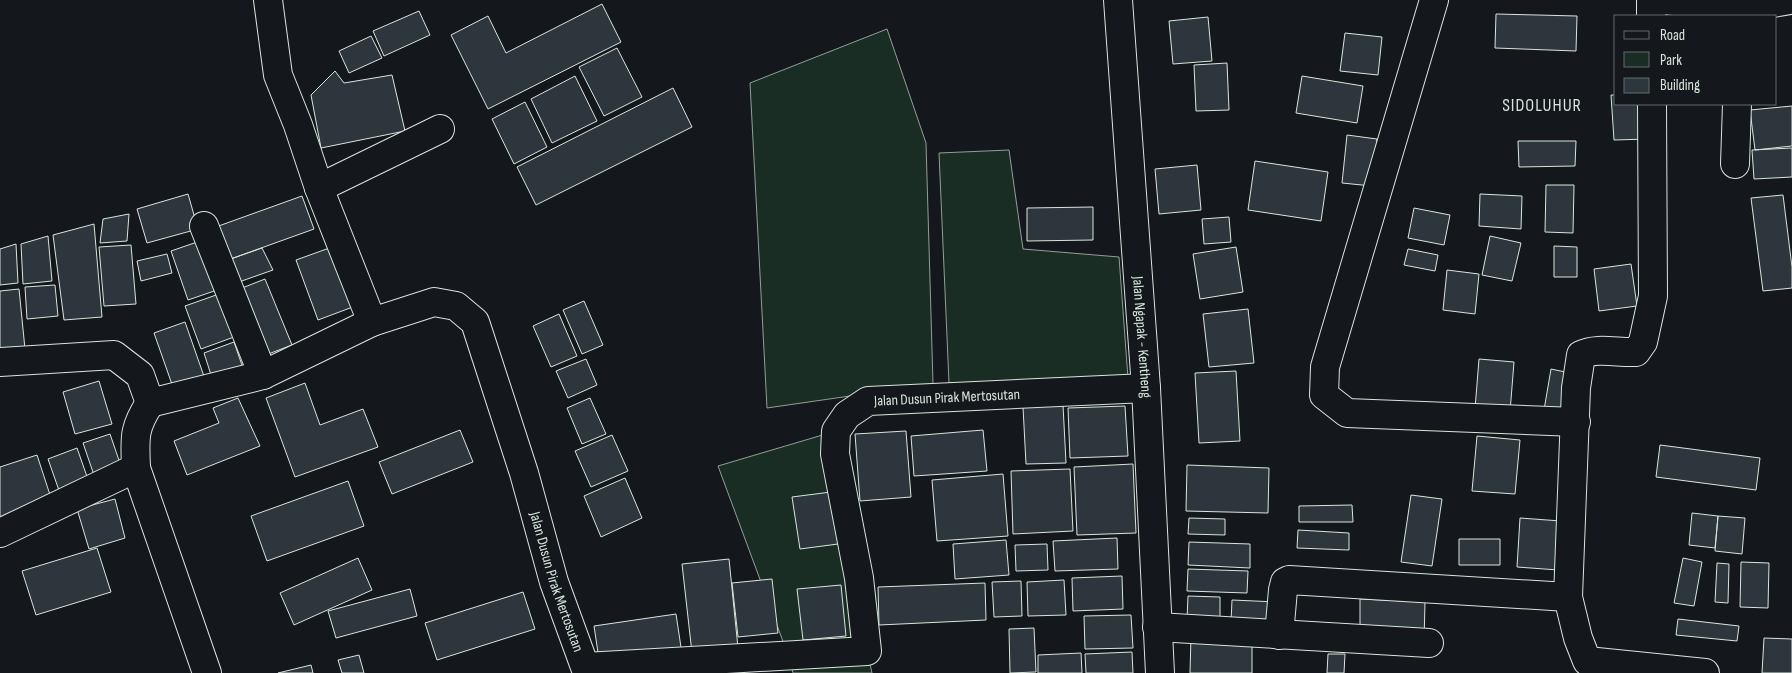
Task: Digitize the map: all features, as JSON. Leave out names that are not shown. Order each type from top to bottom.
[{"type":"street","points":[[268,0],[278,75],[298,125],[319,188],[372,322]]},
{"type":"street","name":"Jalan Ngapak - Kentheng","points":[[1118,0],[1146,388],[1160,673]]},
{"type":"street","points":[[1434,0],[1325,367],[1324,395],[1347,413],[1576,422]]},
{"type":"street","points":[[1651,0],[1651,15]]},
{"type":"street","points":[[1666,0],[1739,12],[1790,0]]},
{"type":"street","points":[[1652,105],[1653,296],[1643,342],[1636,352],[1588,351],[1580,355],[1576,388],[1568,597],[1586,667],[1705,673]]},
{"type":"street","points":[[1735,164],[1737,105]]},
{"type":"street","points":[[319,188],[440,129]]},
{"type":"street","points":[[204,226],[263,375]]},
{"type":"street","name":"Jalan Dusun Pirak Mertosutan","points":[[150,404],[263,375],[372,322],[434,302],[456,306],[475,322],[524,473],[554,582],[585,670],[869,662],[860,578],[835,454],[836,431],[847,415],[868,401],[1146,388]]},
{"type":"street","points":[[0,362],[114,355],[140,375],[150,404],[140,419],[135,437],[136,468],[207,673]]},
{"type":"street","points":[[0,533],[136,468]]},
{"type":"street","points":[[1279,635],[1283,590],[1286,582],[1289,580],[1568,597]]},
{"type":"street","points":[[1157,627],[1429,643]]},
{"type":"green space","points":[[887,29],[926,143],[933,384],[767,408],[750,83]]},
{"type":"green space","points":[[1009,150],[1023,249],[1119,257],[1128,378],[949,383],[939,153]]},
{"type":"green space","points":[[836,431],[867,651],[872,673],[793,673],[718,466]]},
{"type":"building","points":[[602,4],[621,42],[488,109],[451,35],[488,16],[506,53]]},
{"type":"building","points":[[419,11],[430,35],[384,56],[373,31]]},
{"type":"building","points":[[1496,14],[1577,16],[1576,51],[1495,48]]},
{"type":"building","points":[[1208,17],[1212,61],[1173,64],[1169,21]]},
{"type":"building","points":[[1345,33],[1382,37],[1378,75],[1340,71]]},
{"type":"building","points":[[371,36],[382,58],[349,73],[339,51]]},
{"type":"building","points":[[617,48],[642,97],[604,116],[579,67]]},
{"type":"building","points":[[1227,63],[1229,110],[1196,111],[1194,65]]},
{"type":"building","points":[[335,71],[344,83],[392,75],[405,131],[321,148],[311,95]]},
{"type":"building","points":[[575,76],[597,121],[552,143],[531,99]]},
{"type":"building","points":[[1302,76],[1363,86],[1357,123],[1296,113]]},
{"type":"building","points":[[673,88],[692,127],[536,205],[517,167]]},
{"type":"building","points":[[1611,95],[1614,95],[1614,105],[1647,105],[1649,139],[1614,140]]},
{"type":"building","points":[[525,102],[547,147],[514,164],[492,119]]},
{"type":"building","points":[[1792,106],[1792,146],[1755,150],[1750,110]]},
{"type":"building","points":[[1347,135],[1377,139],[1372,186],[1342,183]]},
{"type":"building","points":[[1518,141],[1576,141],[1575,166],[1519,167]]},
{"type":"building","points":[[1792,148],[1792,177],[1754,179],[1752,150]]},
{"type":"building","points":[[1255,161],[1328,172],[1321,221],[1248,210]]},
{"type":"building","points":[[1197,165],[1201,210],[1159,214],[1155,169]]},
{"type":"building","points":[[1546,185],[1574,185],[1573,233],[1545,232]]},
{"type":"building","points":[[188,194],[198,229],[147,243],[137,209]]},
{"type":"building","points":[[1480,194],[1522,196],[1521,229],[1479,226]]},
{"type":"building","points":[[1783,195],[1792,267],[1792,288],[1763,291],[1751,198]]},
{"type":"building","points":[[302,196],[314,229],[225,261],[213,228]]},
{"type":"building","points":[[1093,207],[1093,240],[1027,241],[1027,208]]},
{"type":"building","points":[[1414,208],[1450,215],[1444,245],[1408,238]]},
{"type":"building","points":[[129,214],[127,241],[100,243],[103,219]]},
{"type":"building","points":[[1229,217],[1231,242],[1204,244],[1202,219]]},
{"type":"building","points":[[94,224],[102,317],[64,320],[53,235]]},
{"type":"building","points":[[48,236],[52,281],[23,284],[21,244]]},
{"type":"building","points":[[1490,236],[1521,243],[1512,281],[1482,275]]},
{"type":"building","points":[[203,240],[220,289],[188,300],[171,251]]},
{"type":"building","points":[[16,244],[18,283],[0,285],[0,249]]},
{"type":"building","points":[[131,245],[136,304],[104,306],[99,247]]},
{"type":"building","points":[[335,246],[358,305],[318,320],[296,260]]},
{"type":"building","points":[[1554,246],[1577,247],[1577,277],[1554,277]]},
{"type":"building","points":[[1236,247],[1243,292],[1200,299],[1193,254]]},
{"type":"building","points":[[262,248],[273,270],[236,283],[225,261]]},
{"type":"building","points":[[1408,249],[1438,255],[1435,271],[1404,265]]},
{"type":"building","points":[[167,254],[172,273],[141,281],[137,261]]},
{"type":"building","points":[[1631,264],[1637,306],[1599,311],[1594,269]]},
{"type":"building","points":[[1447,270],[1479,274],[1475,314],[1443,310]]},
{"type":"building","points":[[265,279],[292,345],[263,356],[237,290]]},
{"type":"building","points":[[55,285],[58,316],[27,319],[25,287]]},
{"type":"building","points":[[19,289],[25,349],[0,351],[0,291]]},
{"type":"building","points":[[219,294],[234,337],[201,349],[185,306]]},
{"type":"building","points":[[584,301],[603,345],[582,354],[563,310]]},
{"type":"building","points":[[1248,309],[1254,363],[1209,367],[1203,314]]},
{"type":"building","points":[[559,314],[577,356],[551,367],[533,326]]},
{"type":"building","points":[[185,322],[206,382],[175,393],[154,333]]},
{"type":"building","points":[[234,342],[244,371],[213,381],[204,353]]},
{"type":"building","points":[[586,359],[597,385],[568,398],[556,371]]},
{"type":"building","points":[[1479,359],[1514,362],[1510,412],[1475,409]]},
{"type":"building","points":[[1551,369],[1570,373],[1562,419],[1543,416]]},
{"type":"building","points":[[1236,371],[1240,441],[1199,443],[1195,373]]},
{"type":"building","points":[[99,381],[112,424],[75,434],[63,392]]},
{"type":"building","points":[[305,383],[320,425],[363,409],[378,447],[295,477],[266,398]]},
{"type":"building","points":[[238,398],[260,446],[187,475],[174,441],[219,423],[213,408]]},
{"type":"building","points":[[590,398],[606,434],[582,444],[567,408]]},
{"type":"building","points":[[1063,405],[1066,463],[1026,464],[1023,407]]},
{"type":"building","points":[[1125,406],[1128,456],[1070,458],[1068,408]]},
{"type":"building","points":[[460,430],[473,462],[392,494],[379,462]]},
{"type":"building","points":[[983,430],[987,471],[914,476],[911,436]]},
{"type":"building","points":[[906,431],[911,497],[860,501],[855,434]]},
{"type":"building","points":[[110,434],[123,472],[96,481],[83,443]]},
{"type":"building","points":[[612,435],[628,471],[591,487],[575,451]]},
{"type":"building","points":[[1477,436],[1520,440],[1515,494],[1472,491]]},
{"type":"building","points":[[1660,445],[1760,458],[1756,490],[1656,477]]},
{"type":"building","points":[[77,448],[91,488],[62,499],[48,459]]},
{"type":"building","points":[[37,455],[53,504],[0,522],[0,467]]},
{"type":"building","points":[[1133,464],[1136,533],[1077,535],[1074,467]]},
{"type":"building","points":[[1187,465],[1269,468],[1268,513],[1186,511]]},
{"type":"building","points":[[1070,469],[1073,531],[1013,534],[1011,471]]},
{"type":"building","points":[[1003,474],[1008,536],[937,541],[932,480]]},
{"type":"building","points":[[625,478],[642,518],[601,537],[584,496]]},
{"type":"building","points":[[348,481],[364,526],[267,561],[251,516]]},
{"type":"building","points":[[831,492],[838,544],[800,549],[792,497]]},
{"type":"building","points":[[1411,495],[1442,499],[1432,566],[1401,562]]},
{"type":"building","points":[[115,499],[125,538],[89,549],[77,509]]},
{"type":"building","points":[[1352,505],[1353,522],[1299,522],[1299,506]]},
{"type":"building","points":[[1692,513],[1718,516],[1715,548],[1689,545]]},
{"type":"building","points":[[1718,516],[1745,518],[1742,554],[1715,551]]},
{"type":"building","points":[[1189,518],[1225,519],[1225,535],[1188,534]]},
{"type":"building","points":[[1520,518],[1561,521],[1558,570],[1517,567]]},
{"type":"building","points":[[1298,530],[1349,533],[1349,550],[1297,548]]},
{"type":"building","points":[[1117,538],[1118,569],[1055,571],[1053,541]]},
{"type":"building","points":[[1459,539],[1500,539],[1500,565],[1459,565]]},
{"type":"building","points":[[1006,540],[1009,575],[955,579],[953,544]]},
{"type":"building","points":[[1189,542],[1250,544],[1250,568],[1188,565]]},
{"type":"building","points":[[1047,544],[1048,570],[1016,571],[1015,545]]},
{"type":"building","points":[[97,548],[111,592],[36,615],[22,571]]},
{"type":"building","points":[[358,558],[372,590],[294,625],[280,593]]},
{"type":"building","points":[[1683,558],[1702,562],[1694,606],[1674,603]]},
{"type":"building","points":[[729,559],[738,648],[692,653],[682,564]]},
{"type":"building","points":[[1741,562],[1769,563],[1768,608],[1740,607]]},
{"type":"building","points":[[1717,563],[1729,564],[1728,603],[1715,602]]},
{"type":"building","points":[[1188,569],[1248,571],[1247,593],[1187,591]]},
{"type":"building","points":[[1122,576],[1123,609],[1073,611],[1072,578]]},
{"type":"building","points":[[772,579],[778,633],[738,637],[732,583]]},
{"type":"building","points":[[1064,580],[1066,615],[1028,616],[1027,582]]},
{"type":"building","points":[[1021,581],[1022,616],[994,617],[992,582]]},
{"type":"building","points":[[985,583],[986,620],[879,625],[878,587]]},
{"type":"building","points":[[841,585],[846,636],[803,640],[797,589]]},
{"type":"building","points":[[410,589],[417,616],[336,638],[328,611]]},
{"type":"building","points":[[523,592],[535,629],[437,660],[425,623]]},
{"type":"building","points":[[1188,596],[1220,597],[1220,620],[1187,619]]},
{"type":"building","points":[[1360,599],[1425,602],[1424,642],[1360,637]]},
{"type":"building","points":[[1232,600],[1277,602],[1276,623],[1231,622]]},
{"type":"building","points":[[676,614],[682,654],[600,666],[594,626]]},
{"type":"building","points":[[1131,615],[1133,648],[1085,649],[1084,616]]},
{"type":"building","points":[[1678,619],[1739,626],[1737,641],[1676,635]]},
{"type":"building","points":[[1034,628],[1036,672],[1010,673],[1009,629]]},
{"type":"building","points":[[1191,636],[1252,638],[1252,673],[1190,673]]},
{"type":"building","points":[[1764,638],[1792,639],[1792,673],[1762,673]]},
{"type":"building","points":[[1132,652],[1133,673],[1086,673],[1085,654]]},
{"type":"building","points":[[1081,653],[1082,673],[1038,673],[1038,655]]},
{"type":"building","points":[[1328,654],[1345,654],[1344,673],[1327,673]]},
{"type":"building","points":[[359,655],[364,673],[342,673],[338,660]]},
{"type":"building","points":[[311,665],[313,673],[278,673]]},
{"type":"district","name":"SIDOLUHUR","points":[[1542,105]]}]
